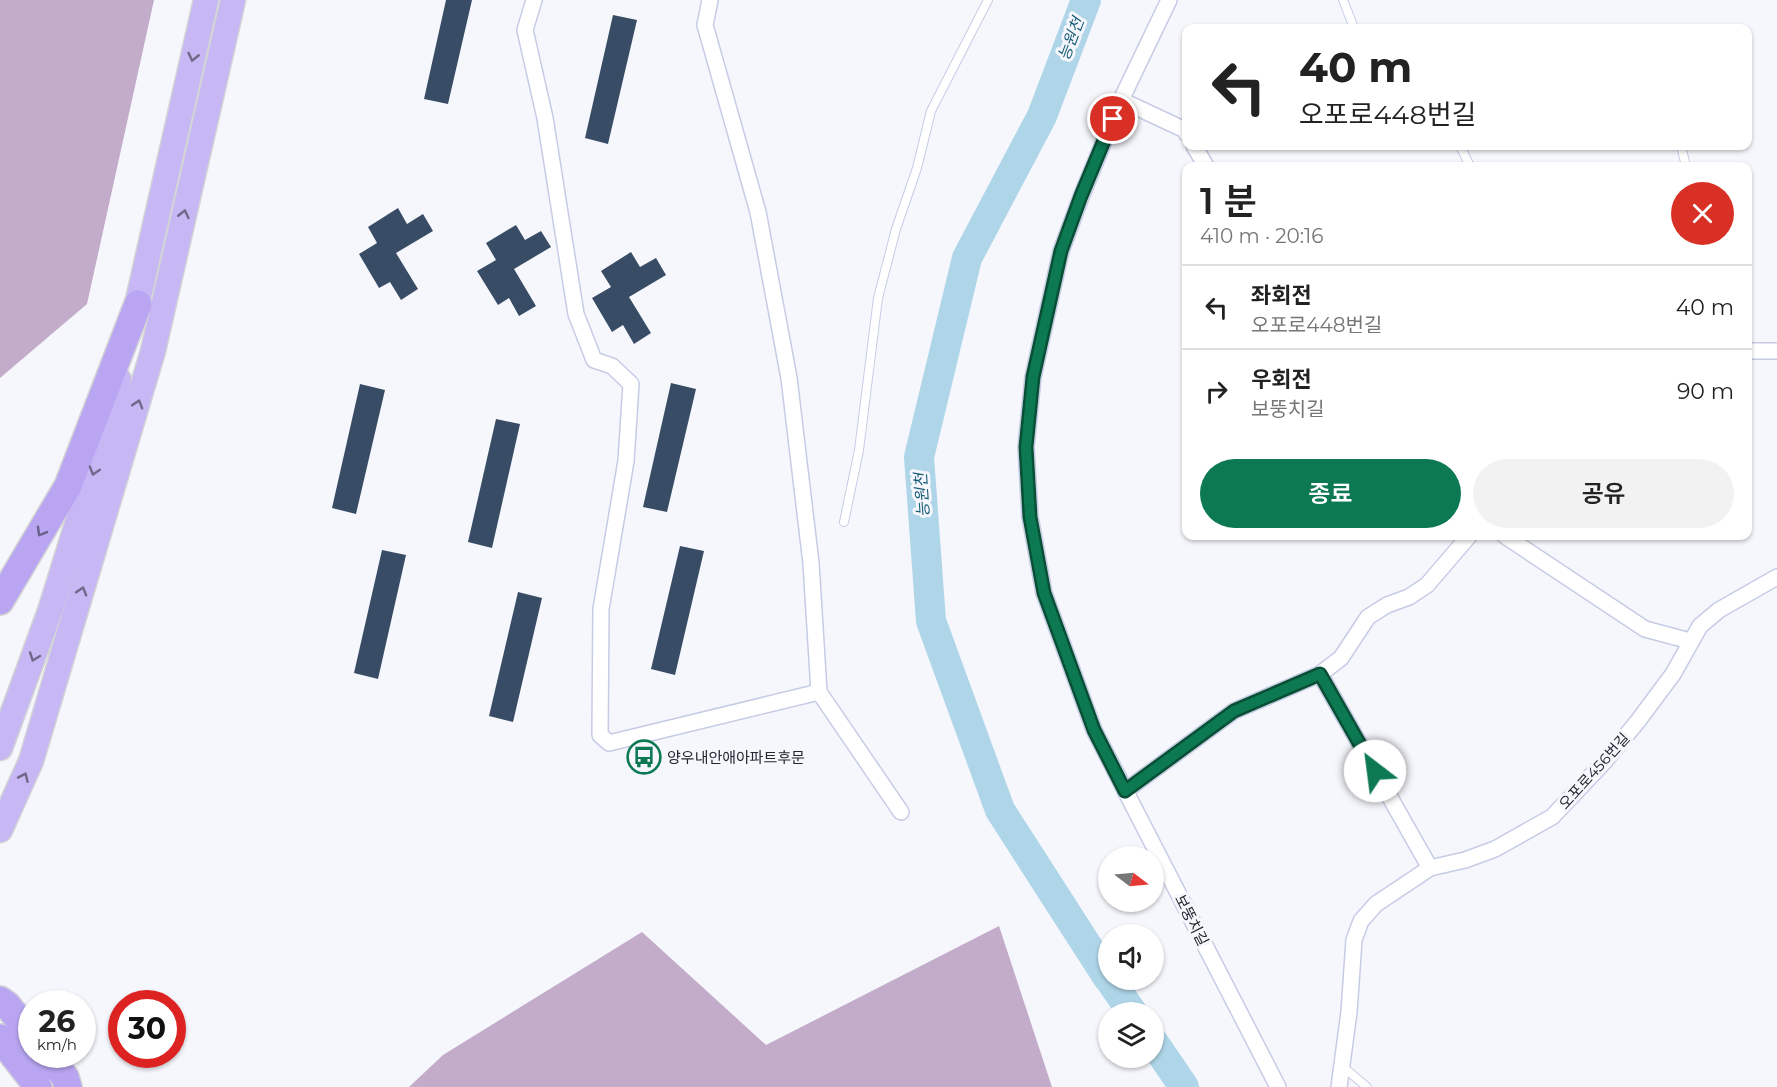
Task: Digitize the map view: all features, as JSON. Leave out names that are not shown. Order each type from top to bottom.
[{"type":"highway","points":[[0,748],[50,611],[107,427],[138,304],[206,0]]},
{"type":"highway","points":[[0,830],[31,761],[153,351],[233,0]]},
{"type":"highway","points":[[0,601],[68,486],[138,304]]},
{"type":"highway","points":[[3,1003],[18,1020]]},
{"type":"highway","points":[[0,1038],[38,1087]]},
{"type":"highway","points":[[58,1068],[65,1077],[68,1087]]},
{"type":"street","points":[[534,0],[525,30],[545,118],[576,315],[594,360],[612,366],[631,384],[626,461],[601,609],[600,735],[609,743],[819,692]]},
{"type":"street","points":[[710,0],[705,25],[758,212],[789,378],[811,563],[819,692],[901,812]]},
{"type":"street","name":"보뚱치길","points":[[1169,0],[1121,100],[1061,251],[1033,377],[1026,447],[1030,517],[1044,593],[1094,730],[1278,1087]]},
{"type":"street","points":[[1121,100],[1182,129]]},
{"type":"street","points":[[1752,351],[1777,351]]},
{"type":"street","points":[[1125,791],[1234,711],[1320,674],[1341,658],[1368,617],[1387,605],[1409,597],[1427,585],[1466,540]]},
{"type":"street","points":[[1511,540],[1645,629],[1690,641]]},
{"type":"street","name":"오포로456번길","points":[[1339,1087],[1354,940],[1361,921],[1376,904],[1430,868],[1465,860],[1496,849],[1552,817],[1605,762],[1638,721],[1672,674],[1700,626],[1719,610],[1777,577]]},
{"type":"street","points":[[1320,674],[1430,868]]},
{"type":"lane","points":[[844,522],[859,450],[878,298],[896,229],[917,168],[931,111],[988,0]]},
{"type":"lane","points":[[1343,0],[1352,24]]},
{"type":"lane","points":[[1342,1066],[1367,1087]]},
{"type":"shaded area","points":[[0,0],[154,0],[87,304],[0,378]]},
{"type":"shaded area","points":[[999,926],[1052,1087],[409,1087],[443,1055],[642,932],[766,1045]]},
{"type":"building","points":[[446,0],[472,0],[448,104],[424,99]]},
{"type":"building","points":[[613,15],[637,20],[608,144],[585,138]]},
{"type":"building","points":[[398,208],[407,224],[423,214],[433,231],[396,253],[418,289],[401,300],[390,282],[379,288],[359,254],[377,243],[368,227]]},
{"type":"building","points":[[516,225],[525,240],[541,231],[551,247],[514,269],[536,306],[519,316],[509,298],[498,305],[477,271],[496,260],[486,243]]},
{"type":"building","points":[[631,252],[640,267],[656,258],[666,275],[629,297],[651,333],[634,344],[623,325],[612,332],[592,298],[611,287],[601,271]]},
{"type":"building","points":[[671,383],[696,389],[667,512],[643,507]]},
{"type":"building","points":[[360,384],[385,390],[356,514],[332,508]]},
{"type":"building","points":[[496,419],[520,424],[492,548],[468,542]]},
{"type":"building","points":[[680,546],[704,551],[675,675],[651,669]]},
{"type":"building","points":[[382,550],[406,555],[378,679],[354,673]]},
{"type":"building","points":[[518,592],[542,598],[513,722],[489,716]]},
{"type":"waterway","name":"능원천","points":[[1086,0],[1042,116],[967,258],[919,457],[931,621],[1000,810],[1098,962]]},
{"type":"waterway","name":"능원천","points":[[1117,990],[1125,1002]]},
{"type":"waterway","name":"능원천","points":[[1164,1058],[1184,1087]]},
{"type":"place","name":"양우내안애아파트후문","points":[[644,757]]},
{"type":"route","points":[[1113,119],[1061,251],[1046,310],[1033,377],[1026,447],[1030,517],[1044,593],[1094,730],[1125,791],[1234,711],[1320,674],[1375,771]]}]
